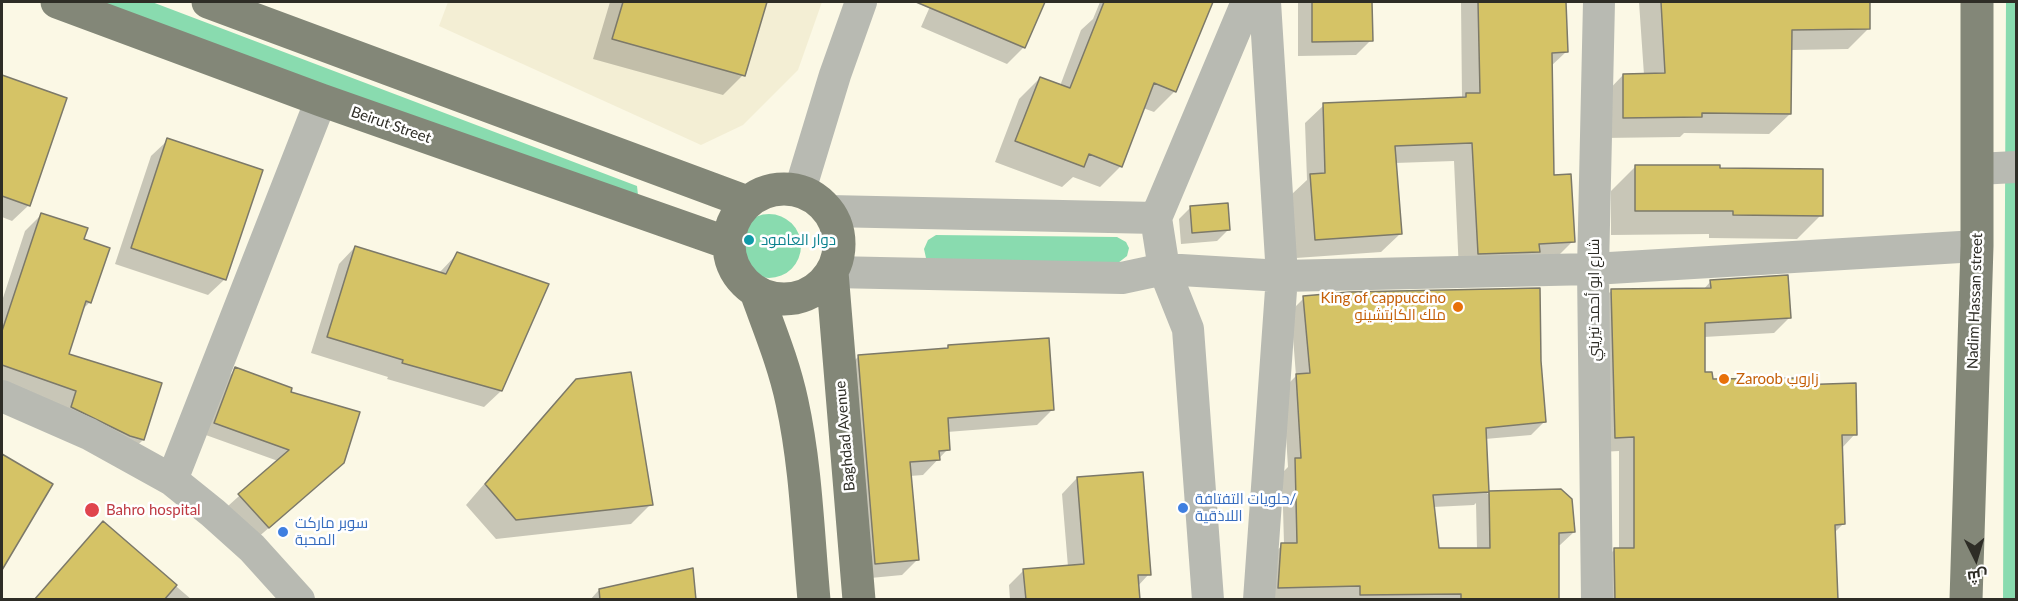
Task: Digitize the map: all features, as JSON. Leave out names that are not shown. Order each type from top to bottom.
[{"type":"main road","name":"Beirut Street","points":[[57,2],[321,100],[728,243]]},
{"type":"main road","points":[[208,2],[747,202]]},
{"type":"main road","name":"Nadim Hassan street","points":[[1966,600],[1977,246],[1977,2]]},
{"type":"main road","points":[[772,189],[800,190],[812,196],[829,211],[837,225],[840,241],[838,258],[832,272],[820,286],[806,295],[789,299],[772,298],[756,292],[735,272],[728,243],[730,228],[736,214],[758,194],[772,189]]},
{"type":"main road","name":"Baghdad Avenue","points":[[832,272],[859,600]]},
{"type":"main road","points":[[756,292],[780,357],[792,402],[800,450],[814,600]]},
{"type":"street","points":[[800,190],[835,75],[861,2]]},
{"type":"street","points":[[1208,600],[1188,329],[1164,269],[1156,218],[1246,2]]},
{"type":"street","points":[[1259,600],[1282,276],[1265,2]]},
{"type":"street","name":"شارع ابو أحمد تيزيني","points":[[1598,600],[1593,269],[1599,2]]},
{"type":"street","points":[[172,480],[321,100]]},
{"type":"street","points":[[1977,169],[2016,167]]},
{"type":"street","points":[[829,211],[1156,218]]},
{"type":"street","points":[[832,272],[1122,278],[1164,269],[1282,276],[1593,269],[1977,246]]},
{"type":"street","points":[[2,396],[89,434],[172,480],[252,548],[299,600]]},
{"type":"shaded area","points":[[448,2],[822,2],[798,70],[743,125],[701,145],[439,26]]},
{"type":"green space","points":[[99,2],[152,2],[637,186],[638,195],[630,202]]},
{"type":"green space","points":[[2006,2],[2016,2],[2016,599],[2003,600]]},
{"type":"green space","points":[[769,214],[781,216],[792,223],[799,234],[801,246],[799,258],[792,269],[781,276],[769,278],[757,276],[746,269],[739,258],[737,246],[739,234],[746,223],[757,216]]},
{"type":"green space","points":[[936,235],[1117,237],[1126,242],[1129,248],[1127,256],[1118,263],[932,263],[926,258],[924,249],[928,240]]},
{"type":"building","points":[[623,2],[767,2],[745,76],[612,39]]},
{"type":"building","points":[[916,2],[1045,2],[1025,48]]},
{"type":"building","points":[[1104,2],[1213,2],[1176,92],[1154,83],[1122,167],[1089,154],[1084,167],[1015,141],[1040,77],[1070,88]]},
{"type":"building","points":[[1312,2],[1372,2],[1373,41],[1312,42]]},
{"type":"building","points":[[1478,2],[1566,2],[1568,52],[1552,53],[1554,175],[1571,174],[1575,242],[1539,244],[1540,252],[1478,254],[1472,143],[1395,146],[1402,234],[1315,240],[1310,174],[1325,173],[1323,103],[1466,97],[1466,93],[1480,93]]},
{"type":"building","points":[[1661,2],[1870,2],[1870,29],[1792,30],[1791,114],[1702,113],[1702,117],[1623,118],[1623,74],[1665,73]]},
{"type":"building","points":[[2,75],[67,98],[30,206],[2,196]]},
{"type":"building","points":[[167,138],[263,170],[226,280],[131,248]]},
{"type":"building","points":[[1635,165],[1720,165],[1720,168],[1823,169],[1823,216],[1733,215],[1733,211],[1635,211]]},
{"type":"building","points":[[1228,203],[1230,230],[1192,233],[1190,206]]},
{"type":"building","points":[[41,213],[88,228],[84,239],[110,248],[91,303],[86,301],[69,354],[162,383],[144,440],[130,436],[71,407],[76,391],[2,365],[2,331]]},
{"type":"building","points":[[355,246],[446,274],[457,252],[549,284],[502,391],[402,363],[403,360],[327,337]]},
{"type":"building","points":[[1788,275],[1791,318],[1705,323],[1705,372],[1712,372],[1713,379],[1796,378],[1796,385],[1856,383],[1857,435],[1842,435],[1845,524],[1835,525],[1838,600],[1615,600],[1614,548],[1634,548],[1634,437],[1615,438],[1611,289],[1711,288],[1710,280]]},
{"type":"building","points":[[1540,288],[1541,361],[1546,422],[1486,428],[1489,492],[1433,495],[1439,548],[1490,548],[1489,491],[1561,489],[1572,499],[1575,532],[1559,533],[1559,600],[1461,600],[1461,594],[1360,595],[1360,586],[1278,588],[1281,543],[1297,543],[1295,458],[1301,458],[1296,374],[1310,373],[1303,296],[1349,292]]},
{"type":"building","points":[[1049,338],[1054,410],[948,418],[950,450],[939,451],[940,460],[910,462],[919,560],[875,564],[858,355],[948,348],[948,345]]},
{"type":"building","points":[[235,367],[292,388],[291,392],[360,412],[344,463],[269,528],[238,494],[289,450],[214,423]]},
{"type":"building","points":[[631,372],[653,505],[516,520],[485,484],[576,379]]},
{"type":"building","points":[[2,454],[53,484],[2,570]]},
{"type":"building","points":[[1143,472],[1151,575],[1138,575],[1140,600],[1026,600],[1023,569],[1084,564],[1077,477]]},
{"type":"building","points":[[103,521],[177,585],[164,600],[34,600]]},
{"type":"building","points":[[693,568],[696,600],[600,600],[599,589]]},
{"type":"place","name":"دوار العامود","points":[[749,240]]},
{"type":"place","name":"King of cappuccino ملك الكابتشينو","points":[[1458,307]]},
{"type":"place","name":"Zaroob زاروب","points":[[1724,379]]},
{"type":"place","name":"حلويات التفتافة/ اللاذقية","points":[[1183,508]]},
{"type":"place","name":"Bahro hospital","points":[[92,510]]},
{"type":"place","name":"سوبر ماركت المحبة","points":[[283,532]]}]
